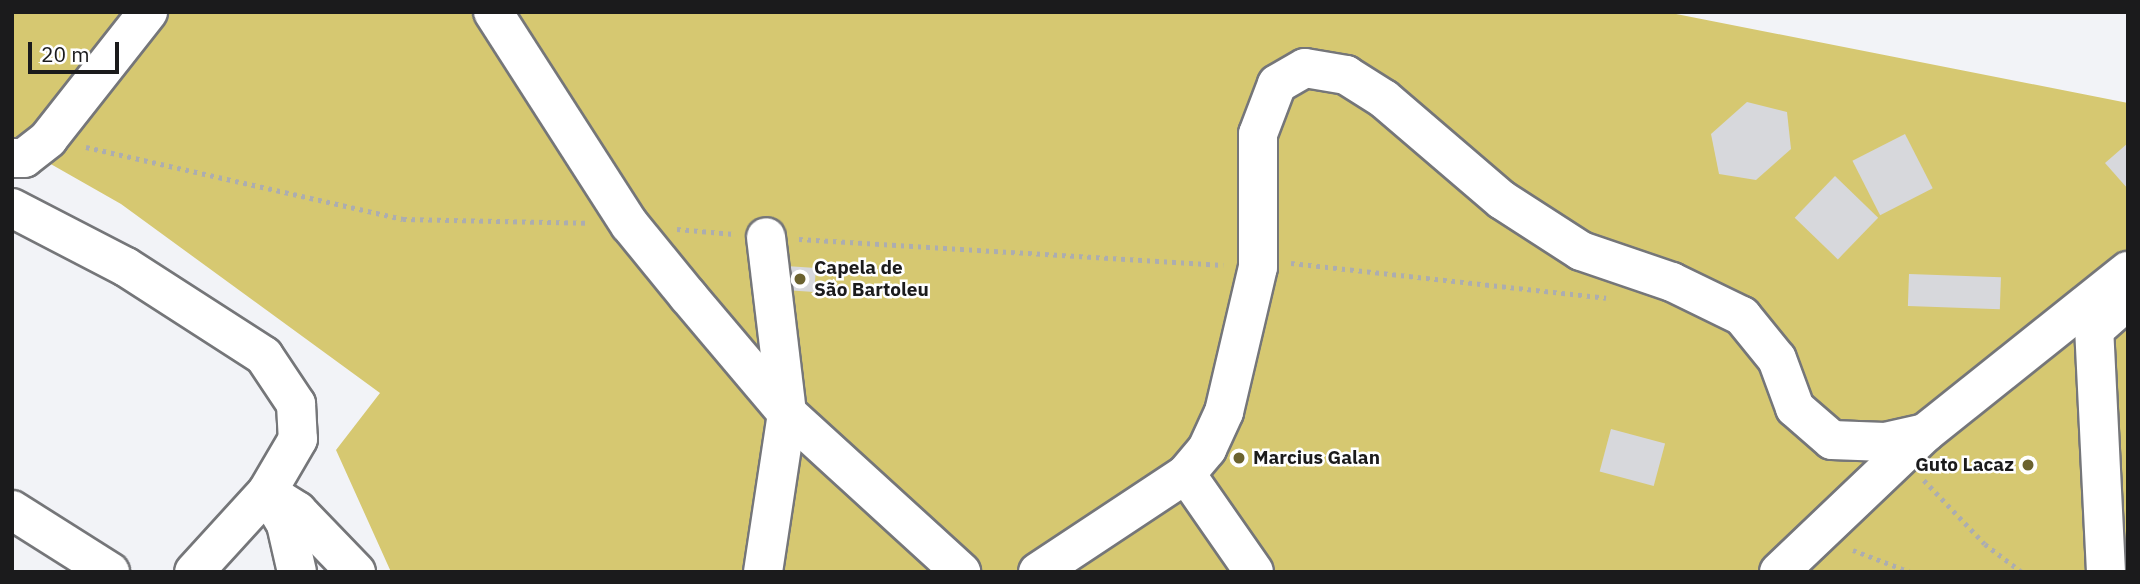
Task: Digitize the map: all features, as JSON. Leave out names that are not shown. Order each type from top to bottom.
[{"type":"lane","points":[[12,158],[24,158],[48,139],[148,12]]},
{"type":"lane","points":[[493,12],[630,225],[787,413],[961,572]]},
{"type":"lane","points":[[1038,572],[1186,474],[1224,412],[1258,267],[1258,134],[1277,84],[1305,68],[1346,75],[1384,99],[1502,201],[1581,251],[1672,282],[1742,316],[1763,337],[1795,408],[1810,426],[1832,440],[1858,444],[1913,445]]},
{"type":"lane","points":[[12,208],[126,267],[264,356],[296,404],[298,439],[267,492],[194,572]]},
{"type":"lane","points":[[763,572],[787,413],[766,237]]},
{"type":"lane","points":[[2106,572],[2076,326],[2080,292],[2128,248]]},
{"type":"lane","points":[[2076,326],[2128,271]]},
{"type":"lane","points":[[1779,572],[1818,541],[1913,445],[2076,326],[2128,300]]},
{"type":"lane","points":[[1186,474],[1254,572]]},
{"type":"lane","points":[[267,492],[286,524],[297,572]]},
{"type":"lane","points":[[267,492],[297,511],[356,572]]},
{"type":"lane","points":[[12,510],[110,572]]},
{"type":"path","points":[[48,139],[403,219],[630,225],[766,237],[1258,267],[1298,262],[1614,298]]},
{"type":"path","points":[[1913,445],[1985,544],[2022,572]]},
{"type":"path","points":[[1818,541],[1910,572]]},
{"type":"shaded area","points":[[12,12],[1666,12],[2128,103],[2128,572],[391,572],[336,450],[380,393],[121,204],[12,142]]},
{"type":"building","points":[[1747,102],[1787,112],[1791,149],[1756,180],[1719,174],[1711,134]]},
{"type":"building","points":[[1905,134],[1933,188],[1880,215],[1852,161]]},
{"type":"building","points":[[2128,143],[2128,189],[2105,163]]},
{"type":"building","points":[[1835,176],[1878,218],[1838,259],[1795,218]]},
{"type":"building","name":"Capela de São Bartoleu","points":[[786,266],[816,268],[814,292],[784,290]]},
{"type":"building","points":[[1909,274],[2001,277],[2000,309],[1908,306]]},
{"type":"building","points":[[1611,429],[1665,443],[1654,486],[1600,472]]},
{"type":"place","name":"Capela de São Bartoleu","points":[[800,279]]},
{"type":"place","name":"Marcius Galan","points":[[1239,458]]},
{"type":"place","name":"Guto Lacaz","points":[[2028,465]]}]
